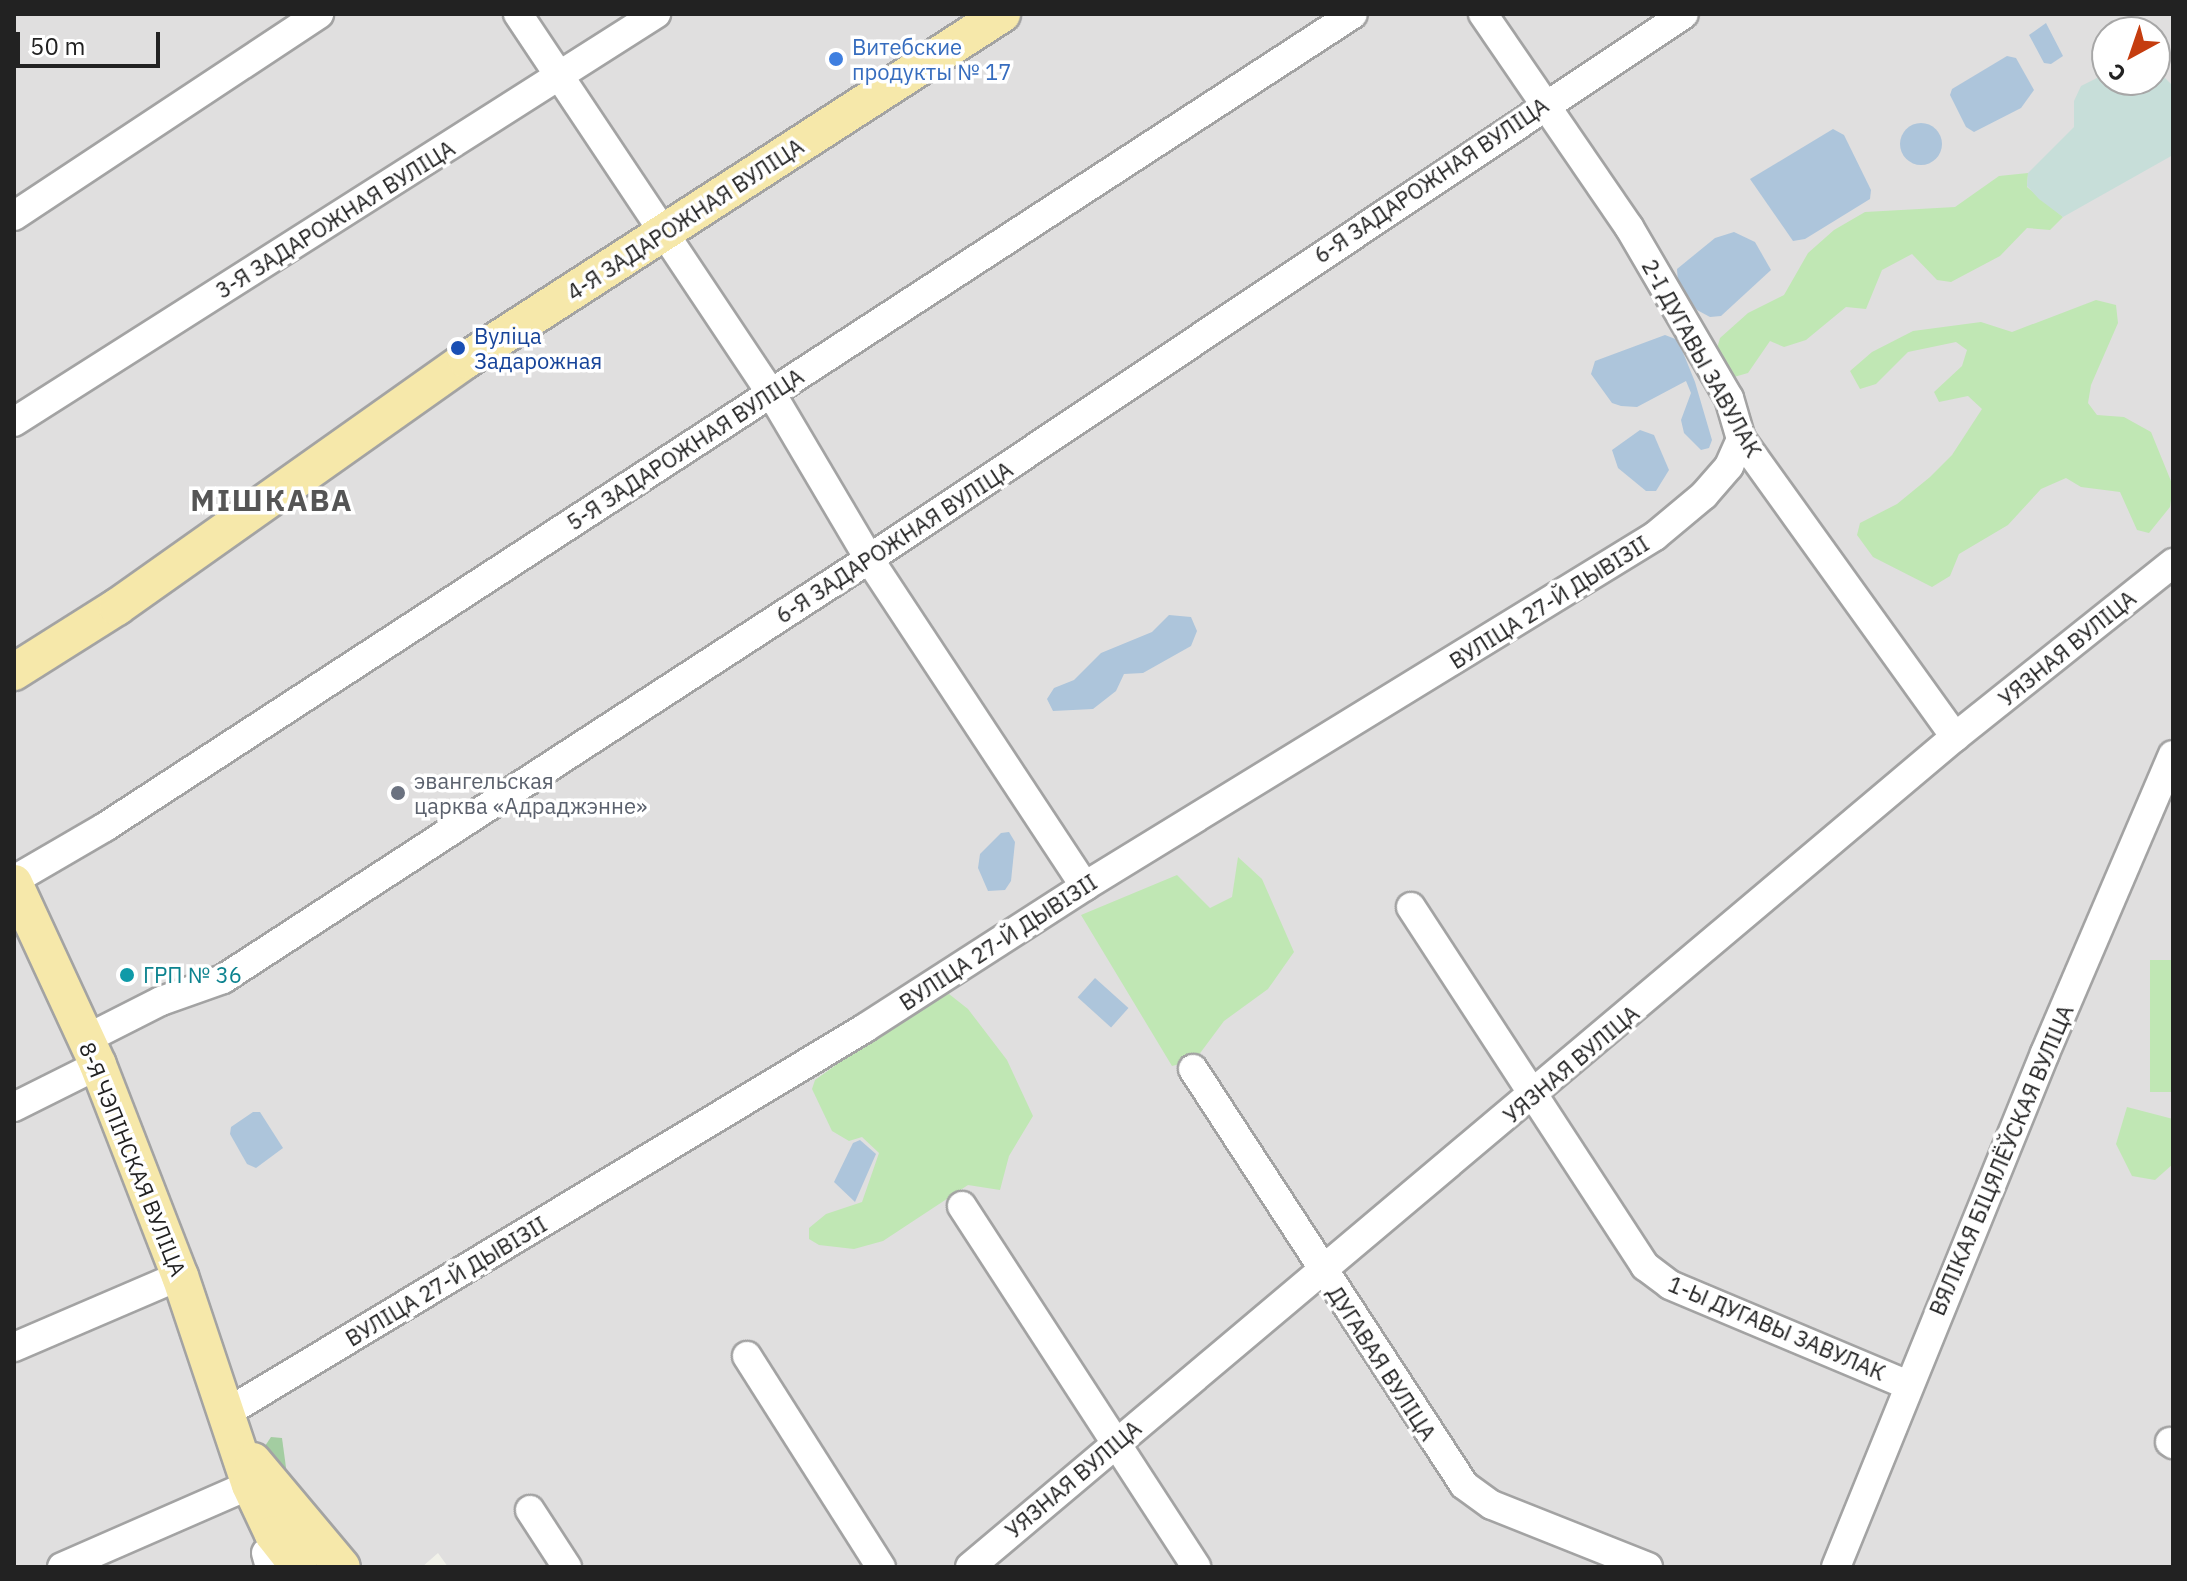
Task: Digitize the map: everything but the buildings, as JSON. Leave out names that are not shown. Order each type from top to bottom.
[{"type":"main road","name":"4-Я ЗАДАРОЖНАЯ ВУЛІЦА","points":[[14,672],[117,607],[466,360],[1002,14]]},
{"type":"main road","name":"8-Я ЧЭПІНСКАЯ ВУЛІЦА","points":[[14,882],[92,1052],[180,1276],[270,1551],[299,1567]]},
{"type":"main road","name":"8-Я ЧЭПІНСКАЯ ВУЛІЦА","points":[[231,1427],[342,1567]]},
{"type":"street","points":[[14,216],[319,14]]},
{"type":"street","points":[[518,14],[563,75],[662,234],[771,393],[869,559],[1085,886]]},
{"type":"street","name":"3-Я ЗАДАРОЖНАЯ ВУЛІЦА","points":[[14,422],[656,14]]},
{"type":"street","name":"5-Я ЗАДАРОЖНАЯ ВУЛІЦА","points":[[14,882],[105,827],[189,767],[1353,14]]},
{"type":"street","name":"2-І ДУГАВЫ ЗАВУЛАК","points":[[1483,14],[1637,240],[1729,398],[1741,439],[1955,737]]},
{"type":"street","name":"6-Я ЗАДАРОЖНАЯ ВУЛІЦА","points":[[92,1052],[161,1001],[223,979],[869,559],[1544,103],[1684,14]]},
{"type":"street","name":"ВУЛІЦА 27-Й ДЫВІЗІІ","points":[[231,1427],[1085,886],[1655,536],[1704,495],[1729,466],[1741,439]]},
{"type":"street","name":"УЯЗНАЯ ВУЛІЦА","points":[[970,1567],[1321,1271],[1535,1096],[1955,737],[2173,563]]},
{"type":"street","name":"ВЯЛІКАЯ БІЦЯЛЁЎСКАЯ ВУЛІЦА","points":[[1836,1567],[1908,1385],[2173,755]]},
{"type":"street","name":"1-Ы ДУГАВЫ ЗАВУЛАК","points":[[1411,907],[1645,1266],[1670,1285],[1908,1385]]},
{"type":"street","points":[[14,1107],[92,1052]]},
{"type":"street","name":"ДУГАВАЯ ВУЛІЦА","points":[[1193,1069],[1321,1271],[1464,1485],[1492,1505],[1648,1567]]},
{"type":"street","points":[[962,1206],[1196,1567]]},
{"type":"street","points":[[14,1347],[180,1276]]},
{"type":"street","points":[[747,1356],[881,1567]]},
{"type":"street","points":[[62,1567],[250,1485]]},
{"type":"street","points":[[530,1510],[567,1567]]},
{"type":"shaded area","points":[[14,14],[2173,14],[2173,1567],[448,1567],[438,1553],[422,1567],[14,1567]]},
{"type":"shaded area","points":[[2046,23],[2063,56],[2051,64],[2044,63],[2029,35]]},
{"type":"shaded area","points":[[2007,56],[2016,58],[2034,90],[2021,108],[1974,132],[1966,127],[1950,95],[1952,89]]},
{"type":"shaded area","points":[[2091,81],[2091,96],[2171,96],[2171,84],[2173,155],[2063,217],[2027,186],[2028,173],[2074,127],[2074,101],[2081,86]]},
{"type":"shaded area","points":[[1921,123],[1936,129],[1942,144],[1936,159],[1921,165],[1906,159],[1900,144],[1906,129]]},
{"type":"shaded area","points":[[1833,129],[1844,135],[1871,190],[1870,199],[1805,239],[1793,241],[1750,179]]},
{"type":"shaded area","points":[[1734,232],[1755,242],[1771,270],[1721,316],[1710,317],[1697,310],[1678,283],[1677,269],[1715,238]]},
{"type":"shaded area","points":[[1665,335],[1678,340],[1695,382],[1712,440],[1709,448],[1701,450],[1684,433],[1681,420],[1691,393],[1686,381],[1637,407],[1621,406],[1612,403],[1591,374],[1595,361]]},
{"type":"shaded area","points":[[1640,430],[1654,435],[1669,470],[1656,491],[1646,491],[1618,468],[1612,450]]},
{"type":"shaded area","points":[[1169,615],[1191,617],[1197,631],[1191,646],[1143,673],[1124,674],[1116,691],[1093,709],[1053,711],[1047,699],[1054,688],[1074,680],[1101,653],[1152,632]]},
{"type":"shaded area","points":[[1009,832],[1015,842],[1011,881],[1005,890],[988,891],[978,868],[980,854],[1001,833]]},
{"type":"shaded area","points":[[1095,978],[1128,1008],[1111,1027],[1078,997]]},
{"type":"shaded area","points":[[253,1112],[260,1112],[283,1148],[256,1168],[247,1164],[230,1134],[231,1127]]},
{"type":"shaded area","points":[[860,1140],[876,1154],[855,1202],[834,1182],[853,1143]]},
{"type":"green space","points":[[2028,173],[2027,187],[2063,217],[2050,230],[2027,228],[2000,256],[1951,282],[1937,280],[1912,254],[1882,270],[1866,309],[1846,307],[1806,340],[1784,347],[1770,341],[1748,373],[1734,377],[1723,367],[1716,352],[1720,338],[1748,313],[1784,295],[1808,253],[1834,230],[1865,212],[1955,207],[1999,176]]},
{"type":"green space","points":[[2096,300],[2116,305],[2118,323],[2091,385],[2088,403],[2097,415],[2124,417],[2151,432],[2173,486],[2170,507],[2149,533],[2137,530],[2120,492],[2081,487],[2066,478],[2041,489],[2008,525],[1959,554],[1950,576],[1932,587],[1873,557],[1857,535],[1860,523],[1897,504],[1930,477],[1952,455],[1982,409],[1968,396],[1939,402],[1934,392],[1962,366],[1967,350],[1956,342],[1908,352],[1876,384],[1860,389],[1850,371],[1872,352],[1913,331],[1981,322],[2012,332]]},
{"type":"green space","points":[[1238,857],[1262,879],[1294,952],[1268,989],[1224,1021],[1195,1060],[1172,1066],[1081,915],[1177,875],[1210,908],[1232,897]]},
{"type":"green space","points":[[2150,960],[2173,960],[2173,1092],[2150,1092]]},
{"type":"green space","points":[[949,994],[968,1009],[1007,1060],[1033,1116],[1009,1156],[1000,1190],[968,1185],[883,1241],[854,1249],[819,1245],[809,1239],[809,1228],[826,1214],[862,1202],[879,1153],[862,1137],[849,1141],[832,1131],[812,1089],[815,1080],[911,1011]]},
{"type":"green space","points":[[2127,1107],[2173,1119],[2173,1164],[2155,1180],[2132,1176],[2116,1144]]},
{"type":"green space","points":[[271,1437],[282,1438],[287,1475],[263,1449]]},
{"type":"place","name":"Витебские продукты № 17","points":[[836,59]]},
{"type":"place","name":"Вуліца Задарожная","points":[[458,348]]},
{"type":"place","name":"эвангельская царква «Адраджэнне»","points":[[398,793]]},
{"type":"place","name":"ГРП № 36","points":[[127,975]]},
{"type":"district","name":"МІШКАВА","points":[[272,500]]}]
